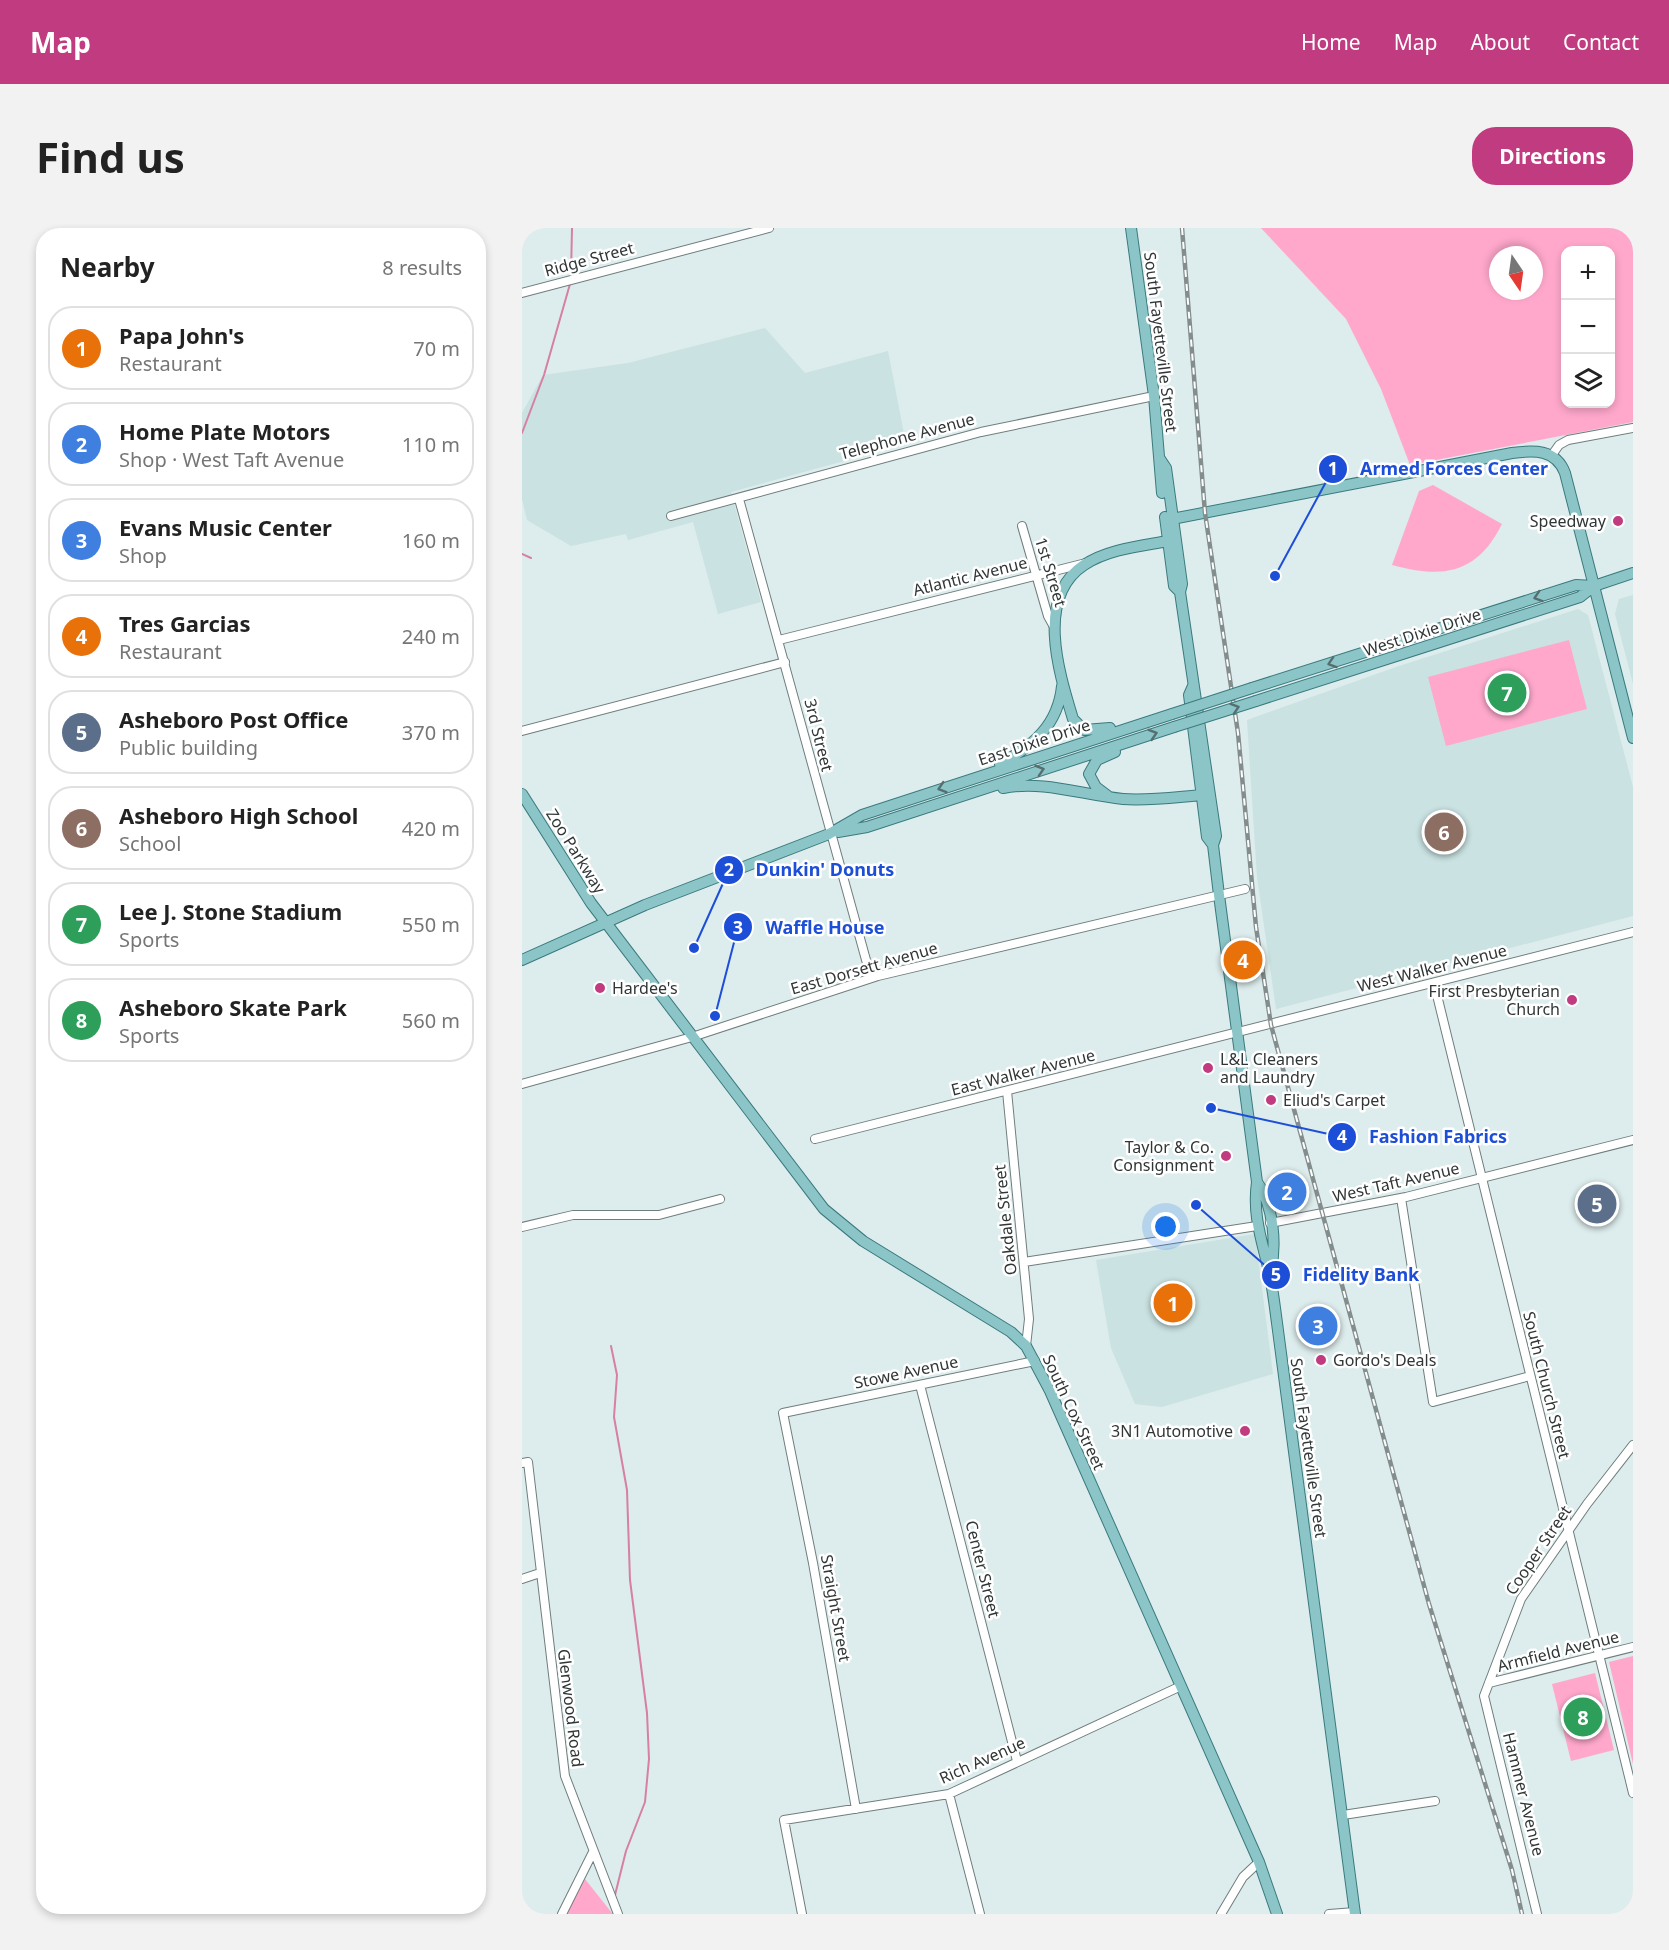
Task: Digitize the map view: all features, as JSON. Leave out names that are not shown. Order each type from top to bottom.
[{"type":"main road","name":"South Fayetteville Street","points":[[1131,228],[1154,396],[1174,586],[1180,592]]},
{"type":"main road","points":[[1172,519],[1512,453],[1533,451],[1552,455],[1559,461],[1565,473],[1633,738]]},
{"type":"main road","name":"South Fayetteville Street","points":[[1160,459],[1166,468],[1182,584],[1180,592],[1193,686],[1197,694],[1216,836],[1213,845],[1239,1033],[1256,1187],[1257,1226],[1271,1269],[1355,1913]]},
{"type":"main road","name":"Atlantic Avenue","points":[[1086,563],[1119,550],[1168,541]]},
{"type":"main road","points":[[1086,563],[1074,572],[1062,589],[1053,625],[1073,719],[1078,727],[1091,731],[1138,724]]},
{"type":"main road","name":"West Dixie Drive","points":[[1256,701],[1580,597],[1594,586],[1633,573]]},
{"type":"main road","name":"West Dixie Drive","points":[[1252,688],[1576,585],[1594,586]]},
{"type":"main road","points":[[973,778],[1030,745],[1047,729],[1059,704],[1063,680]]},
{"type":"main road","name":"South Fayetteville Street","points":[[1193,686],[1189,695],[1207,837],[1213,845]]},
{"type":"main road","name":"East Dixie Drive","points":[[522,959],[606,922],[829,834],[862,815],[1252,688]]},
{"type":"main road","name":"East Dixie Drive","points":[[829,834],[867,827],[1256,701]]},
{"type":"main road","points":[[1110,797],[1091,782],[1091,767],[1097,760],[1132,740]]},
{"type":"main road","points":[[985,788],[1044,785],[1110,797],[1141,799],[1202,795]]},
{"type":"main road","name":"Zoo Parkway","points":[[522,794],[586,896],[606,922]]},
{"type":"main road","name":"South Cox Street","points":[[606,922],[786,1162],[833,1218],[863,1242],[1011,1332],[1026,1346],[1035,1361],[1181,1686],[1259,1863],[1277,1914]]},
{"type":"main road","points":[[1256,1187],[1266,1195],[1275,1254],[1271,1269]]},
{"type":"street","points":[[726,228],[727,238]]},
{"type":"street","name":"Ridge Street","points":[[522,293],[769,228]]},
{"type":"street","name":"Telephone Avenue","points":[[671,516],[739,499],[866,461],[981,432],[1154,396]]},
{"type":"street","points":[[1552,455],[1559,445],[1569,440],[1633,428]]},
{"type":"street","name":"3rd Street","points":[[739,499],[785,662],[829,834],[871,978]]},
{"type":"street","name":"1st Street","points":[[1022,526],[1048,616],[1053,625]]},
{"type":"street","name":"Atlantic Avenue","points":[[779,640],[1086,563]]},
{"type":"street","points":[[522,731],[785,662]]},
{"type":"street","name":"East Dorsett Avenue","points":[[522,1084],[692,1036],[871,978],[1245,889]]},
{"type":"street","name":"West Walker Avenue","points":[[1239,1033],[1633,932]]},
{"type":"street","name":"South Church Street","points":[[1434,983],[1633,1793]]},
{"type":"street","name":"East Walker Avenue","points":[[815,1139],[1239,1033]]},
{"type":"street","name":"Oakdale Street","points":[[1007,1091],[1029,1319],[1026,1346]]},
{"type":"street","name":"West Taft Avenue","points":[[1270,1223],[1401,1198],[1633,1140]]},
{"type":"street","points":[[1401,1198],[1433,1402],[1530,1376]]},
{"type":"street","points":[[522,1227],[573,1215],[659,1215],[720,1199]]},
{"type":"street","points":[[1024,1262],[1257,1226]]},
{"type":"street","name":"Stowe Avenue","points":[[783,1413],[1035,1361]]},
{"type":"street","name":"Center Street","points":[[920,1385],[1017,1761]]},
{"type":"street","name":"Straight Street","points":[[783,1413],[813,1563],[856,1809]]},
{"type":"street","name":"Cooper Street","points":[[1489,1683],[1521,1599],[1568,1530],[1633,1445]]},
{"type":"street","name":"Glenwood Road","points":[[525,1462],[561,1755],[569,1791],[618,1914]]},
{"type":"street","points":[[522,1579],[540,1573]]},
{"type":"street","name":"Armfield Avenue","points":[[1489,1683],[1633,1647]]},
{"type":"street","name":"Hammer Avenue","points":[[1489,1683],[1484,1696],[1537,1914]]},
{"type":"street","name":"Rich Avenue","points":[[802,1914],[784,1820],[949,1794],[1181,1686]]},
{"type":"street","points":[[949,1794],[980,1914]]},
{"type":"street","points":[[1343,1815],[1435,1801]]},
{"type":"street","points":[[562,1914],[593,1852]]},
{"type":"street","points":[[1221,1914],[1243,1877],[1259,1863]]},
{"type":"street","points":[[1329,1914],[1355,1913]]},
{"type":"shaded area","points":[[1261,228],[1633,228],[1633,422],[1410,465],[1381,389],[1346,319]]},
{"type":"shaded area","points":[[765,328],[805,373],[888,351],[906,444],[731,492],[761,602],[718,614],[693,522],[628,540],[626,534],[571,546],[527,520],[522,499],[522,413],[543,375],[628,363]]},
{"type":"shaded area","points":[[1433,485],[1502,524],[1492,541],[1481,553],[1470,563],[1457,569],[1427,572],[1392,565],[1419,491]]},
{"type":"shaded area","points":[[1633,595],[1633,684],[1615,614],[1619,599]]},
{"type":"shaded area","points":[[1578,609],[1588,615],[1633,787],[1633,916],[1276,1009],[1257,877],[1247,720],[1396,667]]},
{"type":"shaded area","points":[[1569,640],[1587,709],[1446,746],[1428,677]]},
{"type":"shaded area","points":[[1255,1234],[1273,1374],[1162,1407],[1135,1404],[1111,1348],[1096,1260]]},
{"type":"shaded area","points":[[1633,1656],[1633,1764],[1609,1662]]},
{"type":"shaded area","points":[[1595,1673],[1614,1750],[1571,1761],[1552,1684]]},
{"type":"shaded area","points":[[585,1879],[612,1913],[613,1914],[563,1914]]},
{"type":"waterway","points":[[571,276],[572,228]]},
{"type":"waterway","points":[[522,433],[544,375],[570,284]]},
{"type":"waterway","points":[[522,554],[531,558]]},
{"type":"waterway","points":[[611,1346],[617,1375],[614,1417],[627,1490],[630,1580],[647,1713],[649,1759],[645,1802],[626,1851],[615,1895]]},
{"type":"railway","points":[[1182,228],[1205,513],[1238,733],[1256,927],[1271,1025],[1429,1604],[1512,1870],[1522,1914]]},
{"type":"place","name":"Speedway","points":[[1618,521]]},
{"type":"place","name":"Armed Forces Center","points":[[1275,576]]},
{"type":"place","name":"Lee J. Stone Stadium","points":[[1507,693]]},
{"type":"place","name":"Asheboro High School","points":[[1444,832]]},
{"type":"place","name":"Dunkin' Donuts","points":[[694,948]]},
{"type":"place","name":"Tres Garcias","points":[[1243,960]]},
{"type":"place","name":"Hardee's","points":[[600,988]]},
{"type":"place","name":"First Presbyterian Church","points":[[1572,1000]]},
{"type":"place","name":"Waffle House","points":[[715,1016]]},
{"type":"place","name":"L&L Cleaners and Laundry","points":[[1208,1068]]},
{"type":"place","name":"Eliud's Carpet","points":[[1271,1100]]},
{"type":"place","name":"Fashion Fabrics","points":[[1211,1108]]},
{"type":"place","name":"Taylor & Co. Consignment","points":[[1226,1156]]},
{"type":"place","name":"Home Plate Motors","points":[[1287,1192]]},
{"type":"place","name":"Asheboro Post Office","points":[[1597,1204]]},
{"type":"place","name":"Fidelity Bank","points":[[1196,1205]]},
{"type":"place","name":"Papa John's","points":[[1173,1303]]},
{"type":"place","name":"Evans Music Center","points":[[1318,1326]]},
{"type":"place","name":"Gordo's Deals","points":[[1321,1360]]},
{"type":"place","name":"3N1 Automotive","points":[[1245,1431]]},
{"type":"place","name":"Asheboro Skate Park","points":[[1583,1717]]}]
